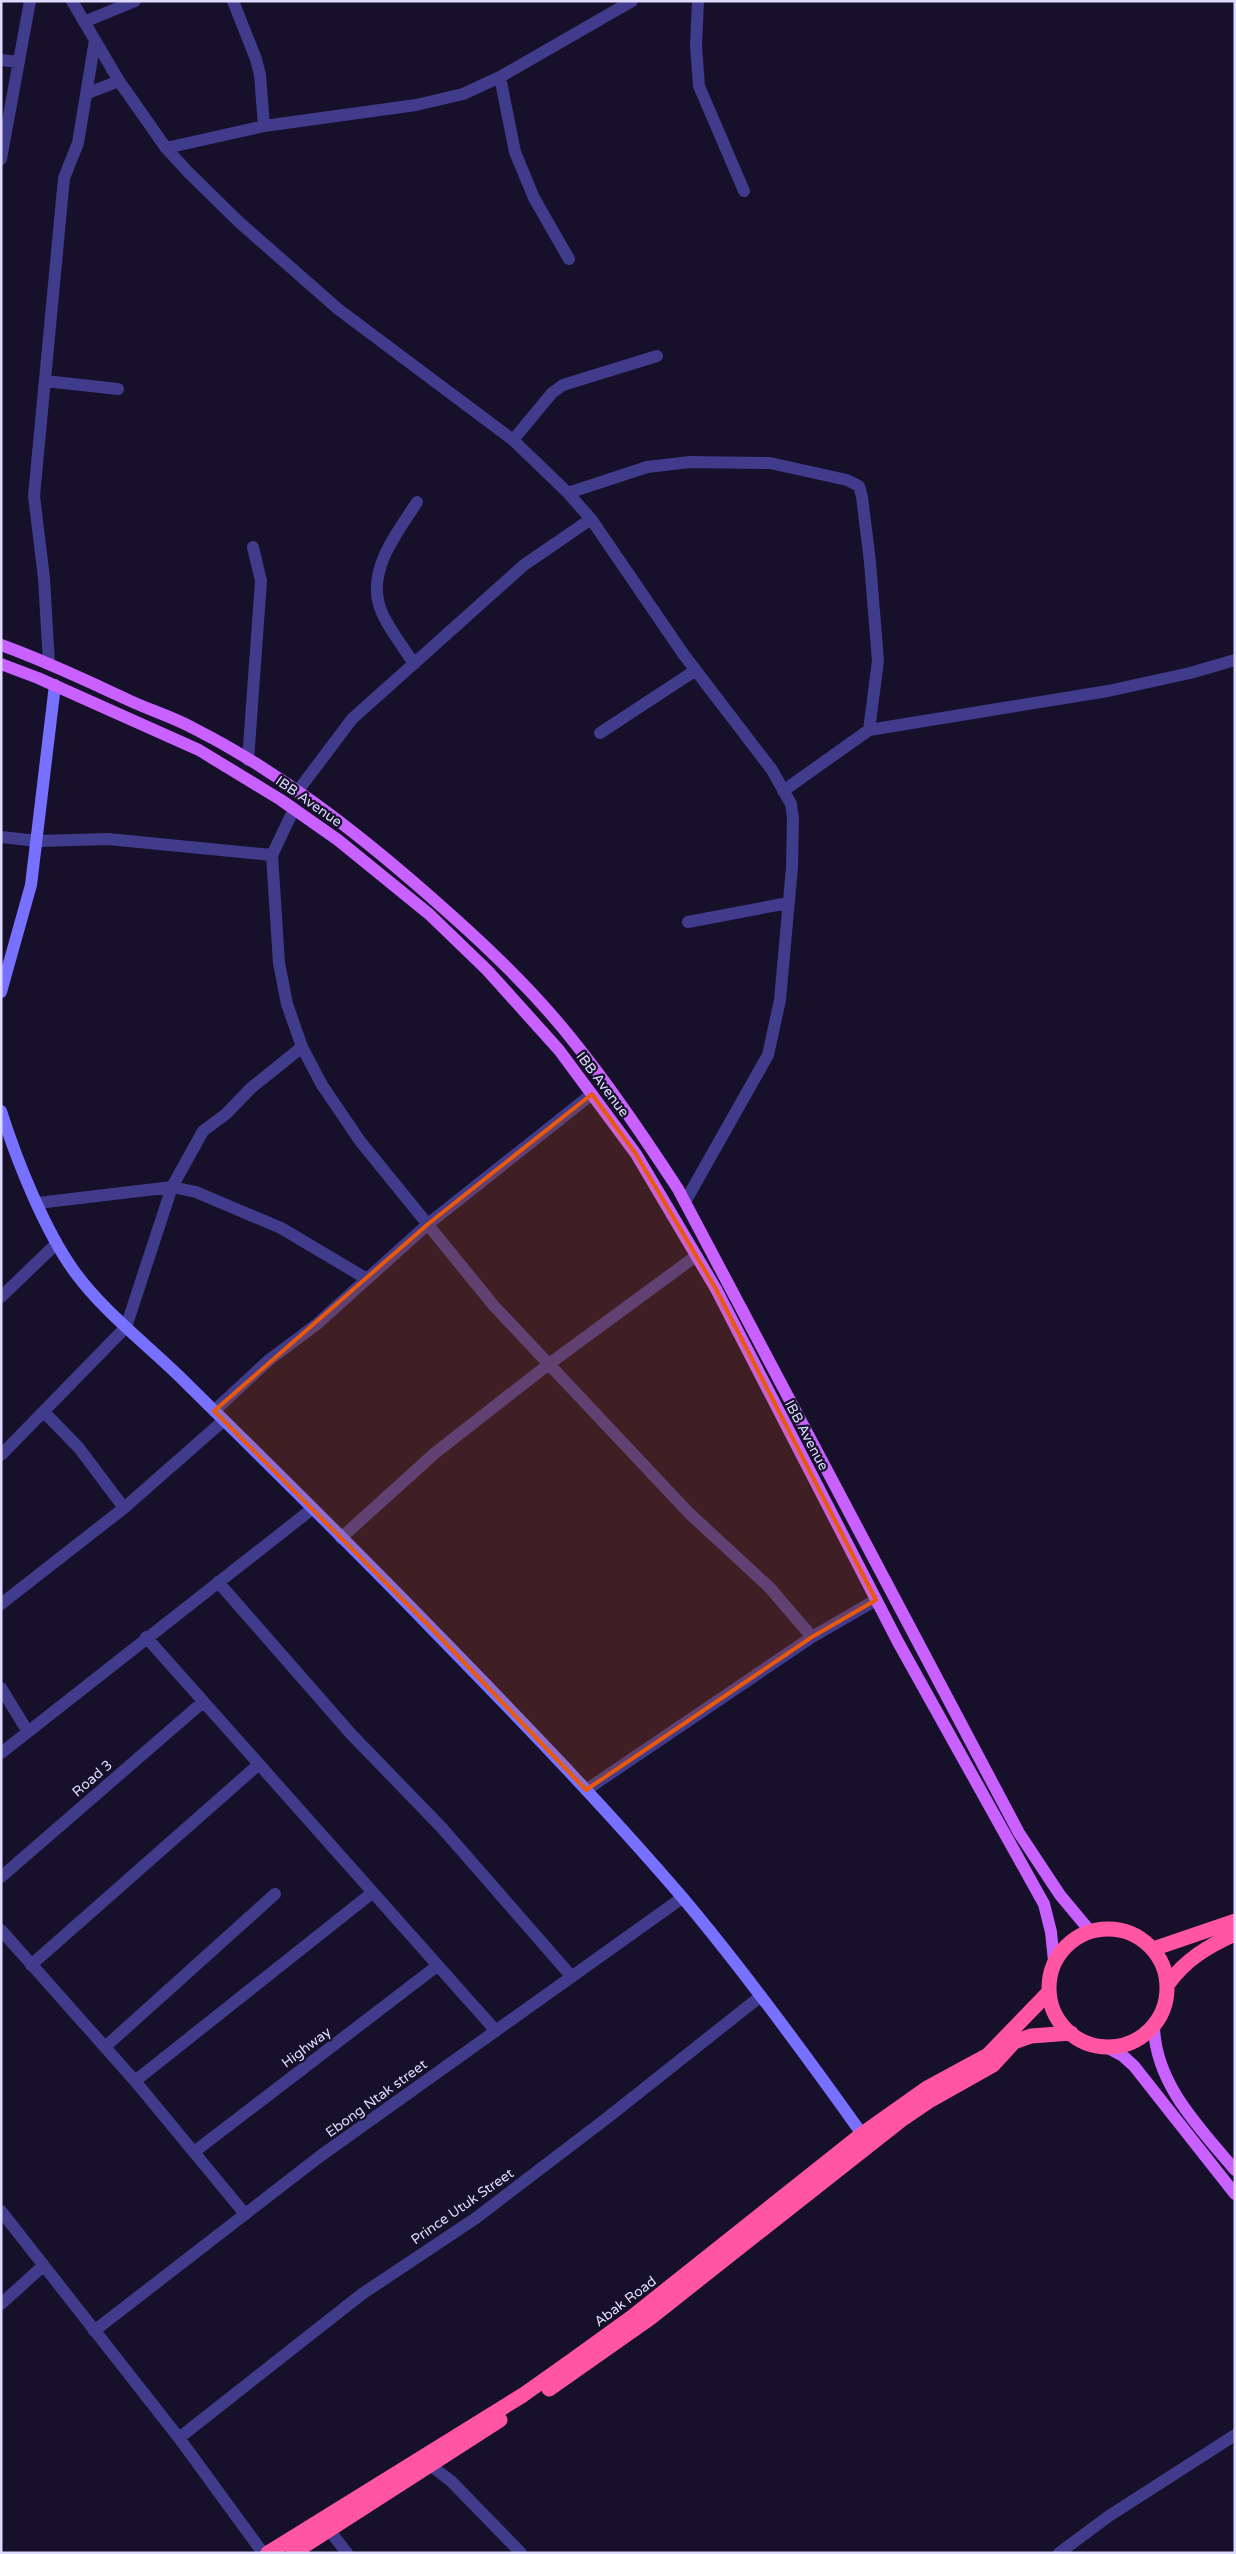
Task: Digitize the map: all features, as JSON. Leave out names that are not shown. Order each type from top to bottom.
[{"type":"highway","points":[[1153,1949],[1235,1921]]},
{"type":"highway","points":[[991,2060],[1048,1993],[1054,1961],[1070,1941],[1090,1931],[1115,1929],[1136,1935],[1153,1949],[1163,1965],[1168,1984],[1167,1999],[1162,2014],[1154,2026],[1133,2042],[1108,2048],[1092,2044],[1070,2033],[1054,2010],[1048,1993]]},
{"type":"highway","points":[[1168,1984],[1180,1967],[1211,1946],[1235,1934]]},
{"type":"highway","points":[[991,2060],[1014,2042],[1031,2036],[1070,2033]]},
{"type":"highway","name":"Abak Road","points":[[268,2553],[555,2373],[632,2317],[862,2134],[927,2088],[991,2060]]},
{"type":"highway","name":"Abak Road","points":[[293,2553],[593,2360],[901,2120],[991,2060]]},
{"type":"main road","points":[[1,645],[192,727],[297,792],[348,828],[491,951],[522,982],[577,1044],[632,1118],[684,1202],[1019,1833],[1060,1895],[1090,1931]]},
{"type":"main road","name":"IBB Avenue","points":[[1,664],[199,750],[252,780],[338,840],[429,914],[530,1016],[592,1094],[636,1154],[716,1289],[876,1600],[950,1738],[1044,1904],[1051,1932],[1054,1961]]},
{"type":"main road","points":[[1154,2026],[1155,2050],[1168,2080],[1194,2120],[1235,2170]]},
{"type":"main road","points":[[1108,2048],[1123,2056],[1140,2074],[1235,2194]]},
{"type":"street","points":[[1,159],[30,1]]},
{"type":"street","points":[[72,1],[119,82],[166,148],[239,222],[338,309],[514,440],[568,493],[591,519],[696,670],[772,770],[791,804],[793,818],[780,1000],[768,1054],[684,1202]]},
{"type":"street","points":[[84,22],[136,1]]},
{"type":"street","points":[[233,1],[260,74],[264,126]]},
{"type":"street","points":[[166,148],[264,126],[416,105],[463,94],[500,77],[632,1]]},
{"type":"street","points":[[698,1],[696,65],[699,86],[744,191]]},
{"type":"street","points":[[49,664],[44,578],[34,496],[64,178],[78,143],[88,93],[95,40]]},
{"type":"street","points":[[1,60],[19,62]]},
{"type":"street","points":[[500,77],[515,152],[534,198],[569,259]]},
{"type":"street","points":[[88,93],[119,82]]},
{"type":"street","points":[[514,440],[552,392],[563,385],[657,356]]},
{"type":"street","points":[[45,381],[118,389]]},
{"type":"street","points":[[568,493],[647,467],[690,462],[770,462],[847,480],[858,486],[862,497],[870,562],[878,661],[869,730]]},
{"type":"street","points":[[414,664],[383,614],[378,599],[377,576],[385,553],[417,502]]},
{"type":"street","points":[[297,792],[352,719],[524,565],[591,519]]},
{"type":"street","points":[[248,760],[261,582],[254,547]]},
{"type":"street","points":[[784,791],[869,730],[1108,691],[1190,673],[1235,660]]},
{"type":"street","points":[[600,733],[696,670]]},
{"type":"street","points":[[1,992],[31,886],[38,841],[55,686]]},
{"type":"street","points":[[294,809],[272,855],[279,963],[287,1004],[302,1047],[322,1084],[360,1141],[494,1306],[689,1513],[770,1588],[812,1637]]},
{"type":"street","points":[[1,837],[38,841],[108,839],[272,855]]},
{"type":"street","points":[[688,922],[788,903]]},
{"type":"street","points":[[1,1455],[126,1326],[172,1186],[203,1132],[226,1114],[251,1088],[302,1047]]},
{"type":"street","points":[[1,1604],[124,1508],[218,1416],[269,1360],[317,1324],[428,1224],[592,1094]]},
{"type":"street","points":[[1,1111],[18,1158],[56,1244],[77,1274],[126,1326],[430,1626],[586,1790],[682,1898],[761,1996],[862,2134]]},
{"type":"street","points":[[38,1202],[172,1186],[196,1192],[281,1228],[367,1279]]},
{"type":"street","points":[[1,1297],[56,1244]]},
{"type":"street","points":[[341,1538],[436,1453],[548,1364],[696,1256]]},
{"type":"street","points":[[44,1412],[79,1448],[124,1508]]},
{"type":"street","points":[[1,1753],[146,1637],[312,1509]]},
{"type":"street","points":[[218,1582],[351,1734],[442,1828],[572,1977]]},
{"type":"street","points":[[586,1790],[812,1637],[876,1600]]},
{"type":"street","points":[[146,1637],[372,1894],[496,2031]]},
{"type":"street","points":[[1,1688],[28,1732]]},
{"type":"street","name":"Road 3","points":[[1,1877],[202,1702]]},
{"type":"street","points":[[31,1965],[258,1765]]},
{"type":"street","points":[[105,2047],[275,1894]]},
{"type":"street","points":[[135,2081],[372,1894]]},
{"type":"street","name":"Ebong Ntak street","points":[[94,2331],[319,2157],[682,1898]]},
{"type":"street","points":[[1,1930],[135,2081],[245,2214]]},
{"type":"street","name":"Highway","points":[[194,2152],[437,1966]]},
{"type":"street","name":"Prince Utuk Street","points":[[178,2438],[362,2294],[476,2218],[761,1996]]},
{"type":"street","points":[[1,2211],[178,2438],[262,2553]]},
{"type":"street","points":[[1,2304],[43,2266]]},
{"type":"street","points":[[1060,2553],[1109,2516],[1235,2435]]},
{"type":"street","points":[[430,2465],[451,2481],[521,2553]]},
{"type":"street","points":[[329,2530],[347,2553]]},
{"type":"highlighted area","points":[[592,1094],[636,1154],[716,1289],[876,1600],[812,1637],[586,1790],[430,1627],[214,1411],[428,1224]]}]
